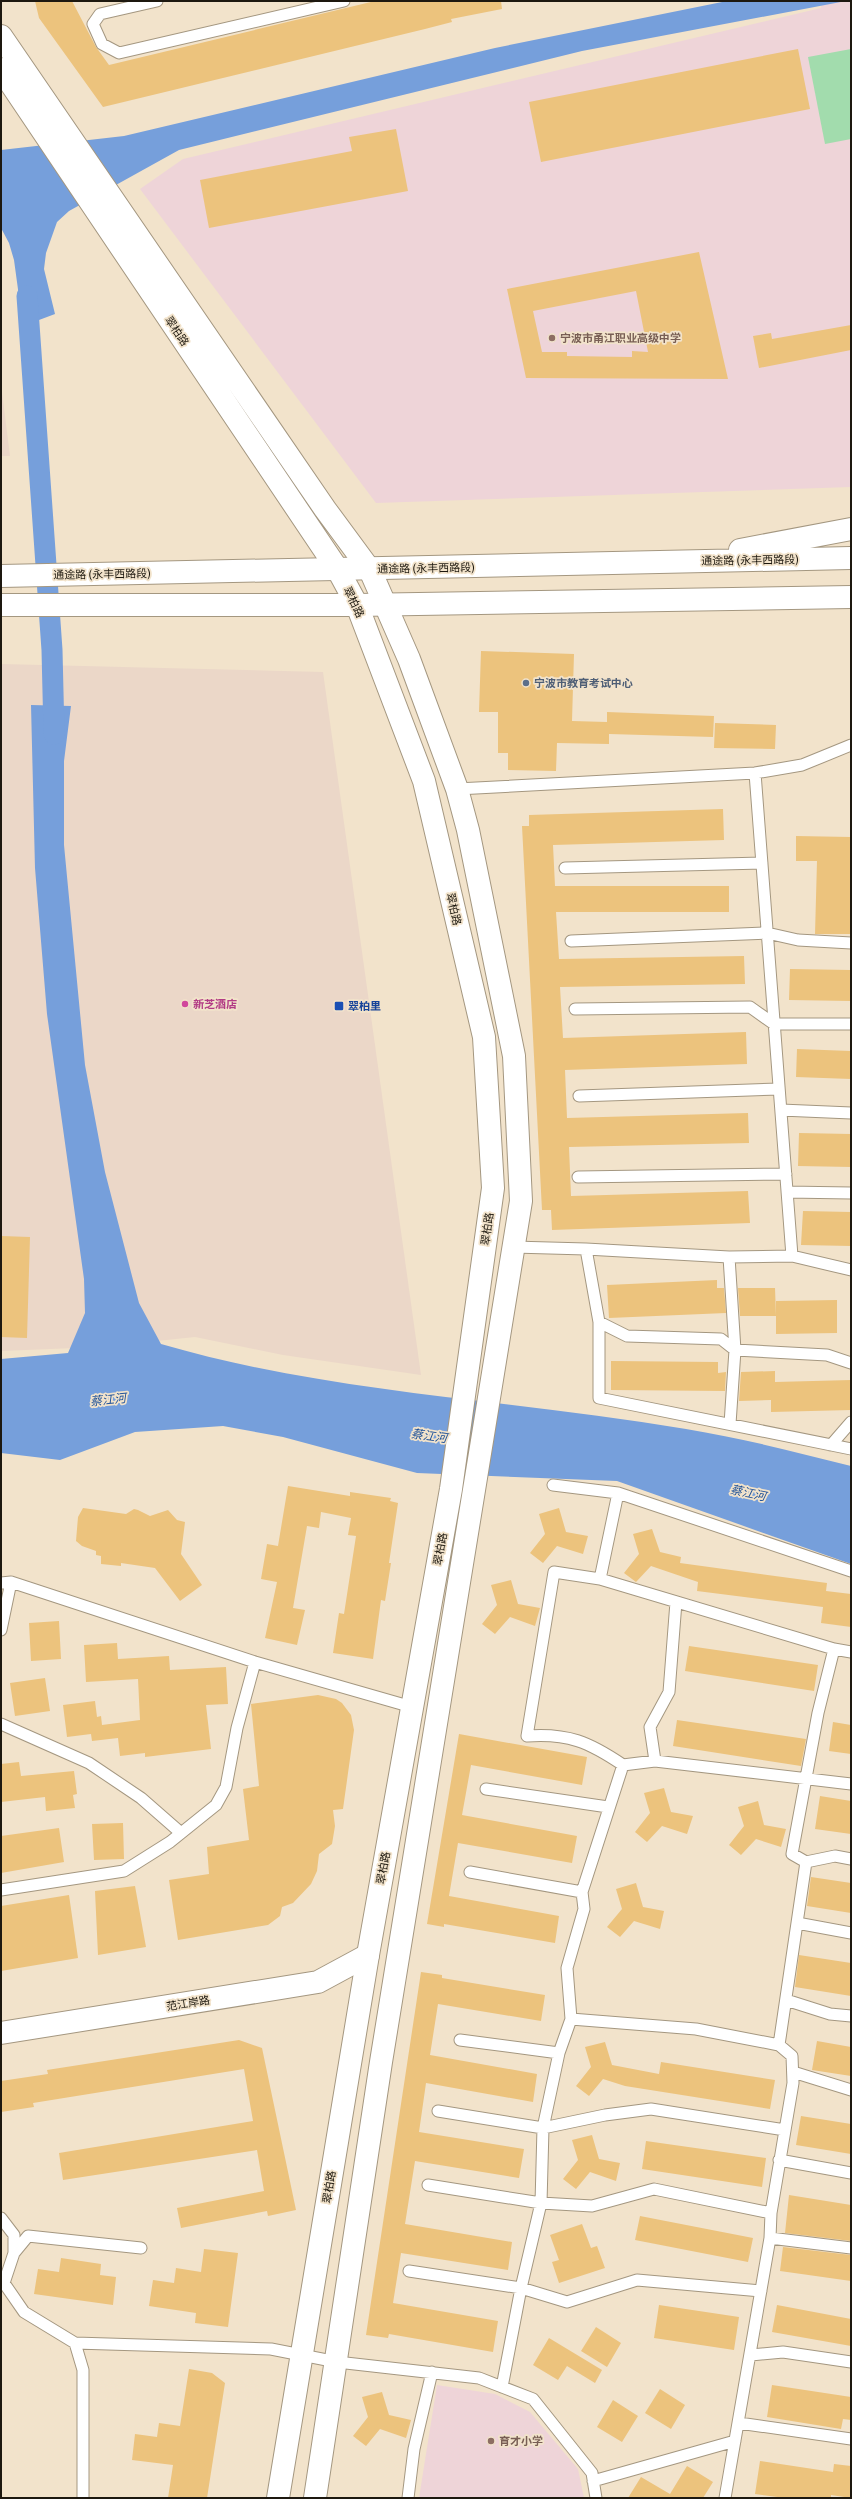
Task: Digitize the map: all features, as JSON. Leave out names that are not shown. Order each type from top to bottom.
[{"type":"main road","name":"翠柏路","points":[[1,36],[325,509],[370,570],[409,659],[457,789],[468,830],[514,1056],[520,1202],[381,2062],[337,2362],[315,2498]]},
{"type":"main road","name":"翠柏路","points":[[1,69],[338,570],[357,605],[424,781],[484,1037],[493,1188],[451,1489],[368,1955],[278,2498]]},
{"type":"main road","points":[[681,562],[851,529]]},
{"type":"main road","name":"通途路 (永丰西路段)","points":[[1,576],[370,570],[851,558]]},
{"type":"main road","points":[[3,605],[357,605],[851,597]]},
{"type":"main road","name":"范江岸路","points":[[1,2033],[318,1982],[368,1955]]},
{"type":"lane","points":[[158,1],[100,14],[93,24],[102,44],[120,53],[344,1]]},
{"type":"lane","points":[[457,789],[755,773],[802,765],[851,745]]},
{"type":"lane","points":[[755,773],[792,1256]]},
{"type":"lane","points":[[565,868],[762,863]]},
{"type":"lane","points":[[571,941],[767,933],[798,940],[851,943]]},
{"type":"lane","points":[[575,1009],[750,1007],[774,1024],[851,1024]]},
{"type":"lane","points":[[579,1096],[779,1089]]},
{"type":"lane","points":[[781,1110],[851,1113]]},
{"type":"lane","points":[[578,1178],[786,1174]]},
{"type":"lane","points":[[787,1192],[851,1193]]},
{"type":"lane","points":[[513,1247],[586,1249],[729,1257],[792,1256],[851,1270]]},
{"type":"lane","points":[[586,1249],[599,1322],[599,1398],[851,1449]]},
{"type":"lane","points":[[729,1257],[735,1350],[730,1424]]},
{"type":"lane","points":[[599,1322],[627,1336],[721,1339],[735,1350],[827,1356],[851,1363]]},
{"type":"lane","points":[[831,1445],[851,1422]]},
{"type":"lane","points":[[553,1486],[618,1493],[851,1571]]},
{"type":"lane","points":[[600,1579],[618,1493]]},
{"type":"lane","points":[[851,1652],[834,1649],[600,1579],[554,1572],[527,1736],[552,1734],[593,1745],[623,1765],[655,1761],[721,1770],[808,1778],[851,1784]]},
{"type":"lane","points":[[1,1630],[6,1583],[255,1662],[412,1707]]},
{"type":"lane","points":[[655,1761],[650,1727],[669,1692],[676,1602]]},
{"type":"lane","points":[[834,1649],[818,1713],[808,1778],[792,1854],[806,1862],[834,1856],[851,1859]]},
{"type":"lane","points":[[1,1890],[124,1871],[181,1833],[216,1805],[226,1787],[237,1728],[255,1662]]},
{"type":"lane","points":[[1,1724],[89,1763],[141,1798],[181,1833]]},
{"type":"lane","points":[[502,2387],[521,2288],[541,2203],[543,2128],[559,2053],[571,2019],[567,1968],[584,1909],[582,1892],[608,1807],[623,1765]]},
{"type":"lane","points":[[486,1789],[608,1807]]},
{"type":"lane","points":[[779,2045],[806,1862]]},
{"type":"lane","points":[[470,1872],[582,1892]]},
{"type":"lane","points":[[797,1923],[851,1933]]},
{"type":"lane","points":[[786,2000],[830,2014],[851,2016]]},
{"type":"lane","points":[[571,2019],[696,2029],[779,2045],[792,2056],[792,2072],[785,2130],[770,2213],[770,2238],[751,2355],[725,2498]]},
{"type":"lane","points":[[460,2040],[559,2053]]},
{"type":"lane","points":[[792,2072],[851,2090]]},
{"type":"lane","points":[[438,2111],[543,2128],[605,2115],[651,2109],[785,2130]]},
{"type":"lane","points":[[779,2160],[851,2173]]},
{"type":"lane","points":[[428,2185],[541,2203],[592,2206],[654,2189],[770,2213]]},
{"type":"lane","points":[[1,2218],[14,2235],[14,2253]]},
{"type":"lane","points":[[141,2248],[28,2236],[14,2253],[2,2284],[24,2312],[75,2343],[271,2348],[337,2362],[479,2378],[533,2398],[592,2473],[596,2498]]},
{"type":"lane","points":[[770,2238],[851,2248]]},
{"type":"lane","points":[[409,2270],[521,2288],[567,2302],[637,2280],[761,2291]]},
{"type":"lane","points":[[75,2343],[83,2370],[83,2498]]},
{"type":"lane","points":[[751,2355],[783,2352],[851,2362]]},
{"type":"lane","points":[[408,2498],[414,2450],[432,2372]]},
{"type":"lane","points":[[739,2423],[851,2439]]},
{"type":"lane","points":[[593,2481],[736,2441]]},
{"type":"shaded area","name":"宁波市甬江职业高级中学","points":[[822,1],[851,1],[851,487],[376,503],[140,189],[183,159],[821,8]]},
{"type":"shaded area","points":[[1,384],[10,456],[1,456]]},
{"type":"shaded area","name":"新芝酒店","points":[[1,664],[323,672],[421,1375],[283,1355],[195,1337],[100,1347],[1,1351]]},
{"type":"shaded area","name":"育才小学","points":[[437,2385],[495,2394],[530,2412],[578,2469],[584,2498],[419,2498]]},
{"type":"green space","points":[[851,49],[851,139],[825,144],[808,57]]},
{"type":"water","points":[[727,1],[846,1],[582,51],[179,150],[69,211],[57,222],[46,253],[44,269],[55,314],[23,326],[14,260],[9,243],[1,228],[1,150],[124,136],[495,48]]},
{"type":"water","name":"蔡江河","points":[[31,705],[71,706],[64,761],[64,845],[85,1065],[105,1172],[139,1303],[161,1344],[225,1361],[356,1385],[620,1419],[707,1433],[851,1466],[851,1564],[617,1481],[417,1473],[283,1437],[223,1426],[135,1432],[60,1460],[1,1453],[1,1359],[68,1353],[85,1313],[84,1279],[47,1014],[35,868]]},
{"type":"building","points":[[35,1],[72,1],[96,47],[109,65],[375,1],[501,1],[502,9],[451,19],[452,22],[425,29],[103,107],[39,18]]},
{"type":"building","points":[[798,49],[810,109],[541,162],[529,102]]},
{"type":"building","points":[[396,129],[408,191],[209,228],[200,180],[352,151],[349,137]]},
{"type":"building","points":[[699,252],[728,379],[526,378],[507,289]],"holes":[[[636,291],[648,352],[632,351],[632,357],[567,356],[567,352],[542,352],[533,311]]]},
{"type":"building","points":[[851,325],[851,350],[759,368],[753,336],[771,333],[772,339]]},
{"type":"building","name":"宁波市教育考试中心","points":[[481,651],[574,654],[572,721],[607,722],[607,712],[714,716],[713,737],[609,734],[609,744],[557,743],[556,771],[508,770],[508,753],[498,753],[498,712],[479,712]]},
{"type":"building","points":[[715,723],[776,725],[775,749],[714,748]]},
{"type":"building","points":[[723,809],[724,840],[553,845],[555,886],[729,886],[729,912],[556,912],[559,959],[744,956],[745,984],[560,987],[563,1038],[746,1032],[747,1064],[565,1070],[567,1118],[748,1113],[749,1143],[569,1147],[571,1196],[748,1191],[750,1223],[552,1230],[551,1210],[542,1210],[522,826],[529,826],[529,815]]},
{"type":"building","points":[[796,836],[851,837],[851,934],[815,934],[817,861],[796,861]]},
{"type":"building","points":[[790,969],[851,970],[851,1001],[789,1000]]},
{"type":"building","points":[[797,1049],[851,1051],[851,1079],[796,1077]]},
{"type":"building","points":[[799,1133],[851,1134],[851,1167],[798,1166]]},
{"type":"building","points":[[803,1211],[851,1212],[851,1246],[801,1245]]},
{"type":"building","points":[[1,1236],[30,1237],[27,1338],[1,1337]]},
{"type":"building","points":[[717,1280],[717,1288],[724,1288],[726,1313],[609,1318],[607,1285]]},
{"type":"building","points":[[738,1288],[775,1288],[776,1316],[740,1316]]},
{"type":"building","points":[[837,1300],[837,1333],[776,1334],[776,1301]]},
{"type":"building","points":[[611,1361],[718,1362],[718,1373],[726,1372],[725,1391],[611,1390]]},
{"type":"building","points":[[775,1371],[775,1382],[851,1380],[851,1410],[771,1412],[771,1400],[739,1401],[741,1372]]},
{"type":"building","points":[[288,1486],[350,1496],[350,1492],[391,1498],[390,1501],[398,1503],[385,1601],[381,1600],[373,1659],[333,1653],[339,1613],[344,1614],[356,1536],[348,1535],[351,1518],[321,1512],[319,1528],[307,1526],[293,1608],[305,1610],[297,1645],[265,1638],[277,1582],[261,1579],[267,1544],[278,1546]]},
{"type":"building","points":[[83,1508],[126,1514],[134,1509],[150,1516],[168,1510],[177,1520],[185,1522],[181,1554],[202,1585],[180,1601],[155,1568],[121,1563],[121,1566],[101,1564],[101,1556],[96,1555],[96,1551],[82,1546],[76,1541],[78,1517]]},
{"type":"building","points":[[559,1508],[566,1532],[588,1536],[583,1554],[557,1546],[543,1563],[530,1553],[545,1534],[539,1514]]},
{"type":"building","points":[[652,1529],[660,1552],[681,1557],[680,1563],[827,1583],[826,1591],[851,1594],[851,1627],[821,1623],[823,1607],[697,1591],[698,1582],[651,1566],[636,1582],[624,1573],[639,1554],[633,1534]]},
{"type":"building","points":[[511,1580],[518,1604],[540,1608],[535,1626],[510,1617],[495,1634],[482,1624],[497,1605],[491,1585]]},
{"type":"building","points":[[59,1621],[61,1659],[31,1661],[29,1623]]},
{"type":"building","points":[[117,1643],[118,1659],[169,1656],[170,1670],[226,1667],[228,1704],[206,1705],[211,1749],[145,1757],[145,1753],[120,1756],[118,1738],[92,1741],[91,1734],[67,1737],[63,1705],[95,1701],[97,1717],[101,1716],[102,1725],[140,1720],[138,1679],[86,1682],[84,1645]]},
{"type":"building","points":[[689,1646],[818,1665],[814,1691],[685,1671]]},
{"type":"building","points":[[45,1678],[50,1711],[15,1716],[10,1683]]},
{"type":"building","points":[[318,1695],[336,1699],[342,1703],[351,1715],[354,1730],[343,1809],[333,1810],[335,1826],[332,1844],[319,1854],[317,1871],[311,1884],[293,1903],[282,1907],[280,1916],[268,1925],[178,1940],[169,1880],[209,1874],[207,1847],[249,1840],[243,1789],[259,1786],[251,1704]]},
{"type":"building","points":[[677,1720],[806,1739],[801,1766],[673,1746]]},
{"type":"building","points":[[833,1722],[851,1725],[851,1754],[829,1751]]},
{"type":"building","points":[[459,1734],[587,1757],[582,1785],[471,1765],[462,1815],[577,1836],[572,1863],[458,1843],[449,1896],[559,1916],[555,1943],[444,1924],[444,1927],[427,1924]]},
{"type":"building","points":[[19,1762],[21,1776],[74,1771],[77,1794],[73,1795],[75,1808],[46,1811],[45,1797],[1,1802],[1,1764]]},
{"type":"building","points":[[664,1788],[671,1812],[693,1816],[687,1834],[662,1826],[647,1842],[635,1832],[650,1813],[644,1793]]},
{"type":"building","points":[[820,1796],[851,1801],[851,1834],[815,1829]]},
{"type":"building","points":[[758,1801],[764,1825],[786,1829],[781,1847],[756,1839],[741,1855],[729,1845],[744,1826],[738,1807]]},
{"type":"building","points":[[123,1823],[124,1859],[94,1860],[92,1824]]},
{"type":"building","points":[[59,1828],[64,1862],[1,1873],[1,1836]]},
{"type":"building","points":[[811,1877],[851,1883],[851,1913],[807,1906]]},
{"type":"building","points":[[636,1883],[643,1907],[664,1911],[660,1929],[634,1921],[620,1937],[607,1927],[622,1909],[616,1889]]},
{"type":"building","points":[[135,1886],[146,1947],[98,1955],[95,1891]]},
{"type":"building","points":[[69,1895],[78,1958],[1,1971],[1,1906]]},
{"type":"building","points":[[799,1955],[851,1963],[851,1996],[795,1987]]},
{"type":"building","points":[[421,1972],[442,1975],[442,1978],[545,1995],[541,2021],[438,2004],[430,2055],[537,2074],[533,2102],[426,2083],[419,2132],[524,2149],[519,2178],[415,2161],[405,2224],[512,2242],[508,2270],[401,2253],[393,2303],[498,2321],[493,2352],[389,2334],[388,2338],[366,2335]]},
{"type":"building","points":[[239,2040],[262,2048],[296,2210],[268,2216],[267,2211],[181,2228],[177,2208],[264,2191],[257,2150],[63,2180],[59,2153],[253,2121],[244,2069],[33,2103],[34,2107],[1,2112],[1,2081],[48,2074],[47,2070]]},
{"type":"building","points":[[817,2041],[851,2047],[851,2076],[812,2070]]},
{"type":"building","points":[[605,2042],[612,2065],[659,2074],[661,2062],[775,2080],[770,2109],[625,2086],[603,2079],[589,2096],[576,2086],[591,2067],[585,2047]]},
{"type":"building","points":[[801,2116],[851,2124],[851,2154],[796,2145]]},
{"type":"building","points":[[592,2135],[599,2159],[620,2163],[616,2181],[590,2172],[576,2189],[563,2179],[578,2160],[572,2140]]},
{"type":"building","points":[[646,2141],[766,2158],[762,2187],[642,2169]]},
{"type":"building","points":[[789,2195],[851,2205],[851,2241],[785,2233]]},
{"type":"building","points":[[640,2216],[753,2238],[748,2262],[635,2240]]},
{"type":"building","points":[[582,2224],[591,2248],[597,2246],[605,2268],[559,2283],[552,2262],[559,2260],[550,2235]]},
{"type":"building","points":[[783,2247],[851,2255],[851,2281],[780,2271]]},
{"type":"building","points":[[204,2249],[238,2253],[228,2327],[195,2323],[196,2313],[149,2306],[153,2280],[174,2283],[176,2268],[201,2272]]},
{"type":"building","points":[[61,2258],[101,2264],[100,2275],[116,2277],[113,2305],[34,2294],[38,2269],[59,2272]]},
{"type":"building","points":[[659,2305],[739,2317],[734,2350],[654,2338]]},
{"type":"building","points":[[777,2305],[851,2319],[851,2346],[772,2332]]},
{"type":"building","points":[[596,2327],[621,2343],[607,2367],[581,2351]]},
{"type":"building","points":[[549,2338],[602,2370],[595,2383],[567,2366],[558,2380],[533,2365]]},
{"type":"building","points":[[189,2369],[212,2373],[225,2383],[207,2498],[168,2498],[173,2465],[132,2460],[135,2434],[157,2437],[159,2423],[180,2426]]},
{"type":"building","points":[[772,2385],[851,2397],[851,2420],[843,2419],[841,2429],[767,2417]]},
{"type":"building","points":[[660,2389],[685,2405],[671,2429],[645,2413]]},
{"type":"building","points":[[382,2392],[389,2415],[411,2420],[406,2438],[380,2429],[366,2446],[353,2436],[368,2417],[362,2397]]},
{"type":"building","points":[[613,2400],[638,2416],[622,2442],[597,2427]]},
{"type":"building","points":[[760,2461],[833,2472],[834,2464],[851,2466],[851,2498],[831,2495],[831,2498],[785,2498],[755,2494]]},
{"type":"building","points":[[687,2466],[713,2482],[703,2498],[628,2498],[641,2477],[670,2494]]},
{"type":"waterway","points":[[27,296],[52,650],[54,734]]},
{"type":"place","name":"宁波市甬江职业高级中学","points":[[552,338]]},
{"type":"place","name":"宁波市教育考试中心","points":[[526,683]]},
{"type":"place","name":"新芝酒店","points":[[185,1004]]},
{"type":"place","name":"翠柏里","points":[[339,1006]]},
{"type":"place","name":"育才小学","points":[[491,2441]]}]
